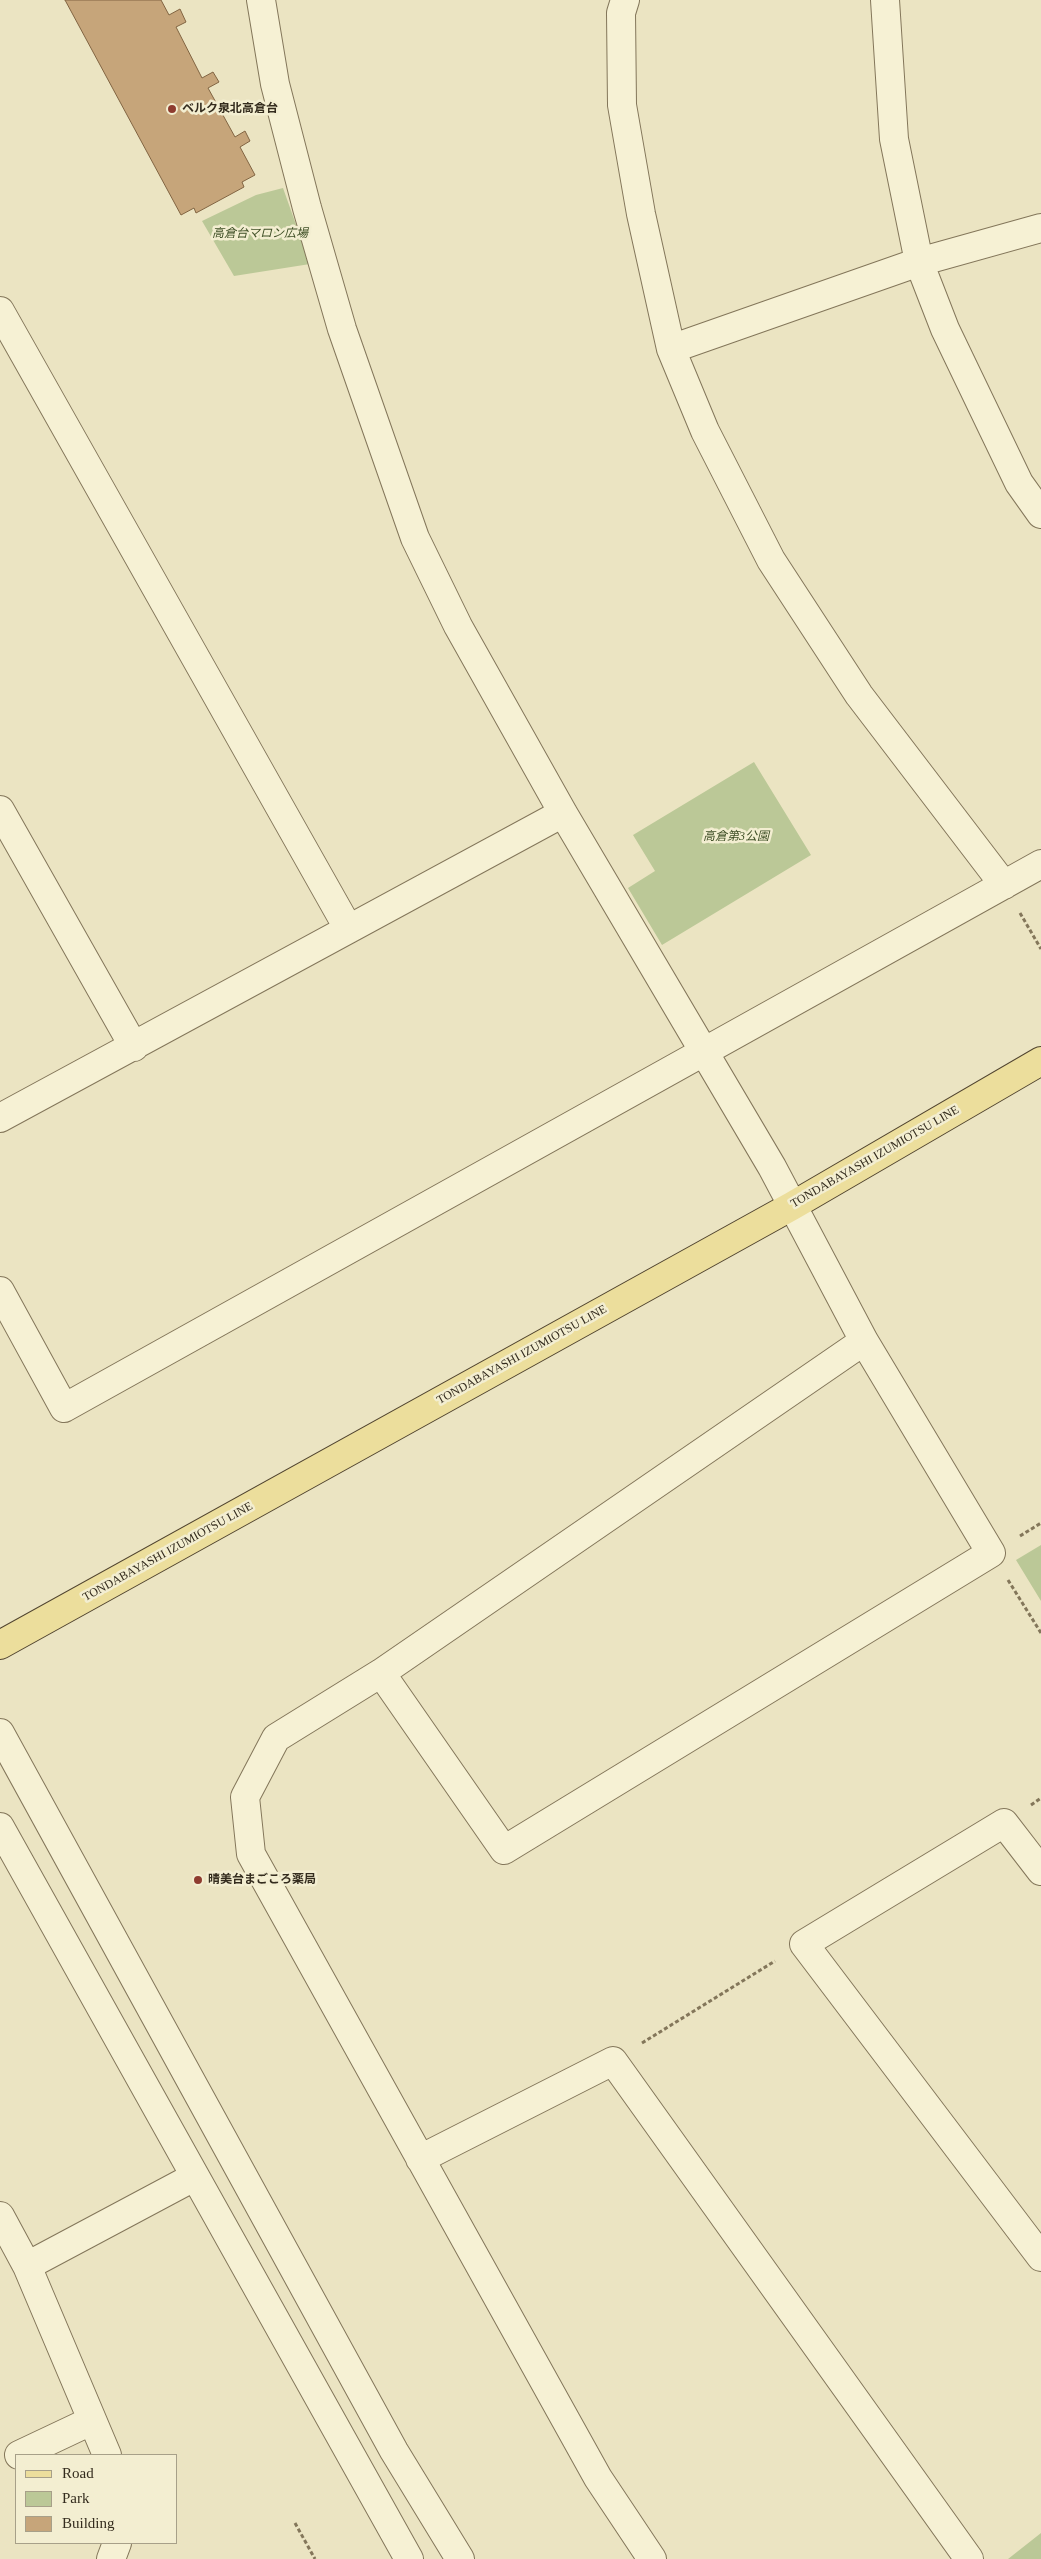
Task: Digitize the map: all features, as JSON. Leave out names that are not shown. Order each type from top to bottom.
[{"type":"main road","name":"TONDABAYASHI IZUMIOTSU LINE","points":[[0,1645],[792,1206],[1041,1060]]},
{"type":"street","points":[[261,0],[275,84],[307,208],[342,329],[415,538],[458,626],[563,813],[792,1206],[864,1341],[991,1553],[504,1850],[381,1673]]},
{"type":"street","points":[[625,0],[621,14],[622,105],[640,214],[671,349],[705,431],[770,560],[859,695],[1004,885]]},
{"type":"street","points":[[885,0],[894,139],[919,262],[944,329],[1019,483],[1041,514]]},
{"type":"street","points":[[671,349],[919,262],[1041,228]]},
{"type":"street","points":[[0,311],[10,353],[348,928]]},
{"type":"street","points":[[0,810],[134,1047]]},
{"type":"street","points":[[0,1118],[563,813]]},
{"type":"street","points":[[0,1291],[64,1408],[1041,864]]},
{"type":"street","points":[[652,2559],[598,2478],[251,1854],[245,1797],[276,1738],[381,1673],[864,1341]]},
{"type":"street","points":[[0,1733],[394,2451],[460,2559]]},
{"type":"street","points":[[1041,1871],[1004,1823],[804,1944],[1041,2257]]},
{"type":"street","points":[[0,1828],[194,2178],[409,2559]]},
{"type":"street","points":[[420,2159],[613,2061],[969,2559]]},
{"type":"street","points":[[27,2266],[194,2178]]},
{"type":"street","points":[[0,2216],[27,2266],[106,2454]]},
{"type":"street","points":[[22,2454],[91,2421]]},
{"type":"street","points":[[0,2464],[15,2457]]},
{"type":"street","points":[[111,2559],[117,2544]]},
{"type":"path","points":[[1004,885],[1041,949]]},
{"type":"path","points":[[991,1553],[1041,1633]]},
{"type":"path","points":[[613,2061],[804,1944]]},
{"type":"path","points":[[295,2523],[315,2559]]},
{"type":"green space","name":"高倉台マロン広場","points":[[283,188],[310,264],[234,276],[202,221],[256,195]]},
{"type":"green space","name":"高倉第3公園","points":[[754,762],[811,855],[662,945],[628,888],[655,871],[633,835]]},
{"type":"green space","points":[[1041,1545],[1041,1601],[1016,1560]]},
{"type":"green space","points":[[1041,2533],[1041,2559],[1008,2559]]},
{"type":"building","name":"ベルク泉北高倉台","points":[[65,0],[161,0],[169,15],[180,9],[186,22],[176,27],[202,78],[213,72],[219,82],[208,88],[235,137],[245,131],[250,141],[240,147],[255,175],[242,182],[244,187],[196,213],[194,208],[181,215]]},
{"type":"place","name":"ベルク泉北高倉台","points":[[172,109]]},
{"type":"place","name":"晴美台まごころ薬局","points":[[198,1880]]}]
